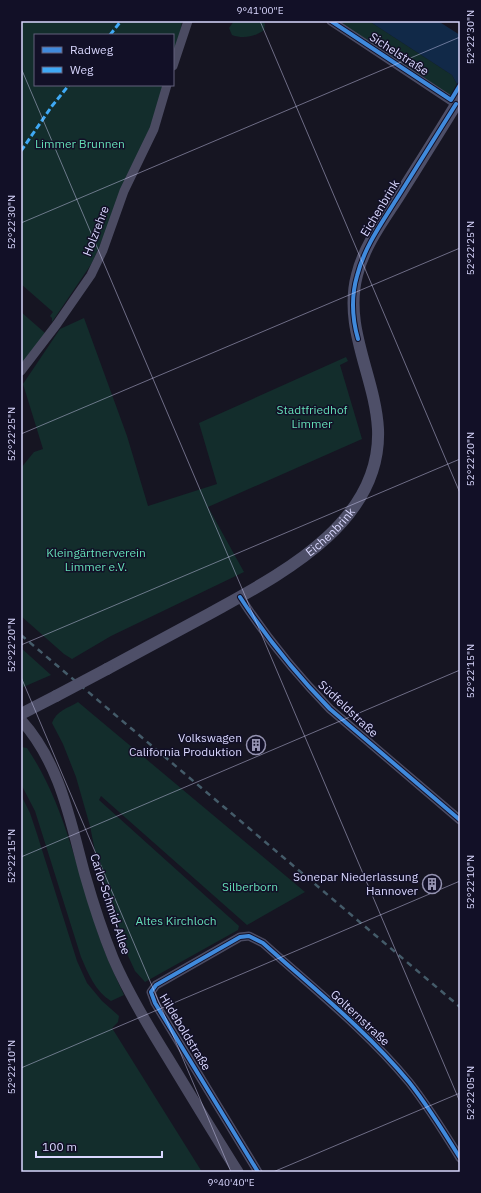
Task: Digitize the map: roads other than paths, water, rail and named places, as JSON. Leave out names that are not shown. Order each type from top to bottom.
[{"type":"main road","name":"Eichenbrink","points":[[21,714],[240,597],[281,572],[327,539],[352,511],[369,480],[376,452],[378,429],[374,399],[354,325],[353,305],[356,276],[361,261],[380,225],[458,101]]},
{"type":"street","points":[[174,63],[188,21]]},
{"type":"street","name":"Sichelstraße","points":[[331,21],[458,101]]},
{"type":"street","name":"Holzrehre","points":[[21,371],[91,276],[103,250],[124,191],[154,129],[167,86]]},
{"type":"street","name":"Südfeldstraße","points":[[240,597],[268,637],[325,703],[362,737],[460,820]]},
{"type":"street","name":"Carlo-Schmid-Allee","points":[[21,720],[32,732],[59,783],[96,913],[123,980],[139,1011],[238,1172]]},
{"type":"street","name":"Golternstraße","points":[[240,937],[249,936],[263,943],[377,1046],[409,1082],[431,1112],[460,1158]]},
{"type":"street","name":"Hildeboldstraße","points":[[240,937],[156,985],[151,992],[154,1003],[258,1172]]},
{"type":"water","points":[[369,21],[438,21],[460,35],[460,85],[457,84],[452,75]]},
{"type":"railway","points":[[21,635],[460,1007]]},
{"type":"place","name":"Volkswagen California Produktion","points":[[256,745]]},
{"type":"place","name":"Sonepar Niederlassung Hannover","points":[[432,884]]},
{"type":"park label","name":"Limmer Brunnen","points":[[80,144]]},
{"type":"park label","name":"Stadtfriedhof Limmer","points":[[312,417]]},
{"type":"park label","name":"Kleingärtnerverein Limmer e.V.","points":[[96,560]]},
{"type":"park label","name":"Silberborn","points":[[250,887]]},
{"type":"park label","name":"Altes Kirchloch","points":[[176,921]]}]
